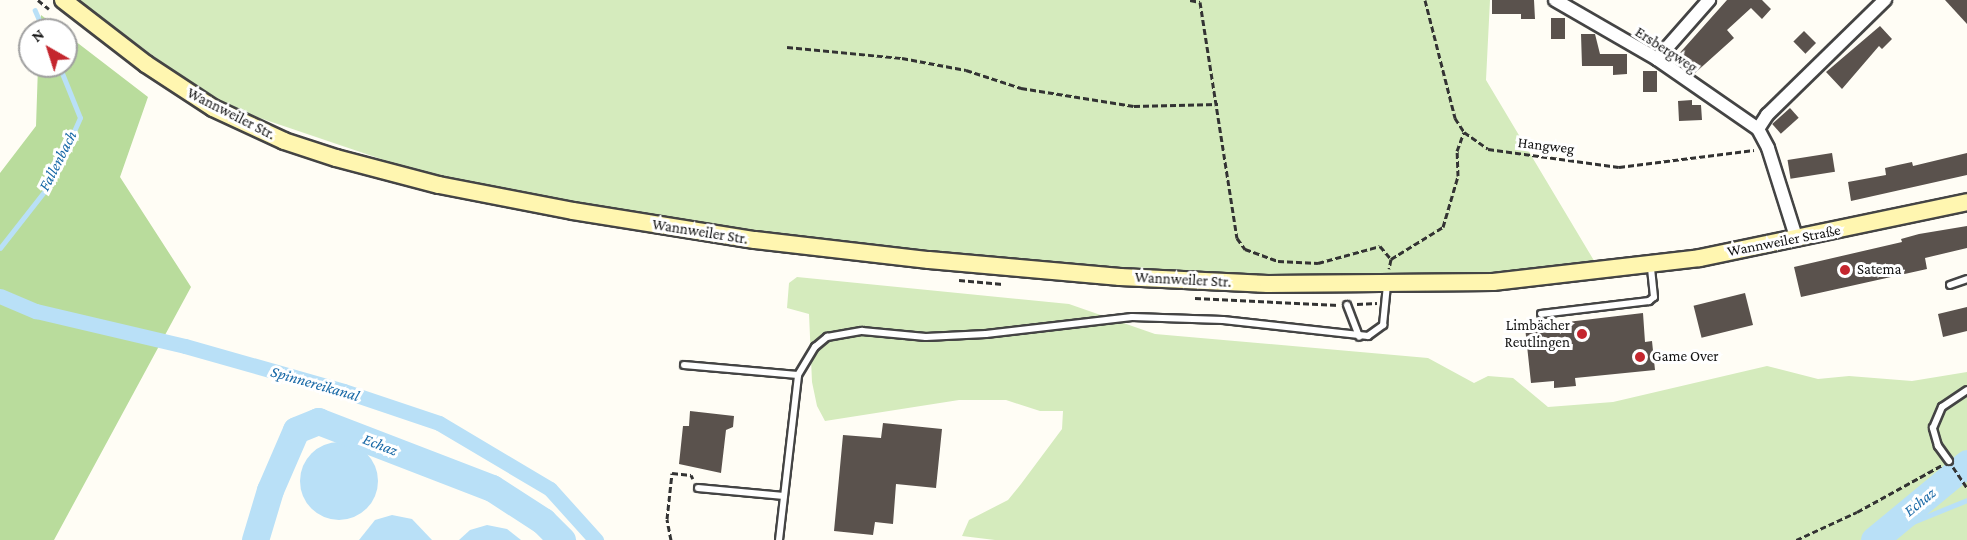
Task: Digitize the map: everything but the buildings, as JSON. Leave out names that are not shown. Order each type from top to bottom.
[{"type":"main road","name":"Wannweiler Str.","points":[[63,0],[147,64],[236,120],[336,158],[439,185],[688,230],[929,260],[1131,278],[1387,285],[1493,282],[1600,272]]},
{"type":"main road","name":"Wannweiler Straße","points":[[1600,272],[1651,266],[1797,240],[1967,202]]},
{"type":"street","name":"Ersbergweg","points":[[1555,0],[1657,58],[1758,129],[1768,148],[1797,240]]},
{"type":"street","points":[[1657,58],[1709,0]]},
{"type":"street","points":[[1758,129],[1767,115],[1886,0]]},
{"type":"lane","points":[[1541,314],[1648,301],[1654,297],[1651,266]]},
{"type":"lane","points":[[1950,285],[1967,279]]},
{"type":"lane","points":[[779,540],[798,375],[814,347],[842,333],[926,337],[986,334],[1101,318],[1156,317],[1359,337],[1368,336],[1383,325],[1387,285]]},
{"type":"lane","points":[[1347,304],[1359,337]]},
{"type":"lane","points":[[684,365],[798,375]]},
{"type":"lane","points":[[1949,461],[1938,446],[1933,428],[1942,407],[1967,390]]},
{"type":"lane","points":[[698,488],[784,496]]},
{"type":"path","points":[[1190,0],[1200,2],[1218,104],[1237,238],[1245,249],[1278,261],[1318,263],[1380,246],[1391,259],[1387,285]]},
{"type":"path","points":[[1391,259],[1443,228],[1458,176],[1457,151],[1464,132],[1447,91],[1425,0]]},
{"type":"path","points":[[787,47],[902,58],[966,70],[1021,88],[1134,106],[1218,104]]},
{"type":"path","name":"Hangweg","points":[[1464,132],[1488,149],[1507,154],[1619,167],[1768,148]]},
{"type":"path","points":[[1796,540],[1857,512],[1949,461],[1967,488]]},
{"type":"path","points":[[671,540],[667,519],[672,473],[691,475],[698,488]]},
{"type":"green space","points":[[79,0],[1490,0],[1486,80],[1602,274],[1398,287],[974,263],[682,223],[443,180],[251,115],[200,91]]},
{"type":"green space","points":[[78,43],[148,97],[120,177],[191,287],[54,540],[0,540],[0,173],[36,126],[38,78],[78,78]]},
{"type":"green space","points":[[797,277],[1069,304],[1155,334],[1428,358],[1474,383],[1488,376],[1513,378],[1548,407],[1613,402],[1767,366],[1818,379],[1849,376],[1912,381],[1967,372],[1967,540],[995,540],[962,536],[969,520],[1008,500],[1021,484],[1062,429],[1063,411],[1040,411],[1006,400],[959,400],[825,421],[817,406],[812,382],[809,314],[787,308],[789,283]]},
{"type":"water","points":[[339,442],[354,445],[367,453],[375,466],[378,481],[375,496],[367,509],[354,517],[339,520],[324,517],[311,509],[303,496],[300,481],[303,466],[311,453],[324,445]]},
{"type":"water","points":[[392,515],[412,519],[432,540],[359,540],[375,520]]},
{"type":"water","points":[[487,525],[507,529],[521,540],[459,540],[470,530]]},
{"type":"waterway","name":"Fallenbach","points":[[35,10],[39,18]]},
{"type":"waterway","name":"Fallenbach","points":[[0,248],[51,183],[80,118],[64,78]]},
{"type":"waterway","name":"Spinnereikanal","points":[[0,296],[36,311],[185,346],[344,391],[439,423],[550,489],[596,540]]},
{"type":"waterway","name":"Echaz","points":[[255,540],[270,490],[296,430],[318,421],[492,488],[543,521],[562,540]]},
{"type":"waterway","name":"Echaz","points":[[1874,540],[1967,463]]},
{"type":"waterway","points":[[1881,535],[1967,500]]},
{"type":"place","name":"Satema","points":[[1845,270]]},
{"type":"place","name":"Limbächer Reutlingen","points":[[1582,334]]},
{"type":"place","name":"Game Over","points":[[1640,357]]}]
